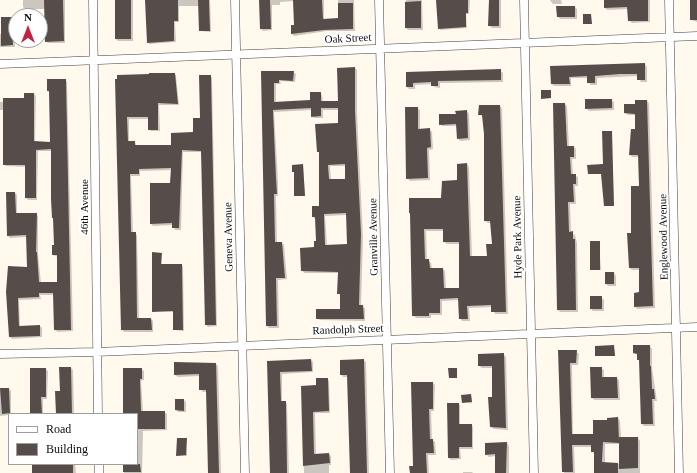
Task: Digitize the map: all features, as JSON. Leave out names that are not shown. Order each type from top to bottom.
[{"type":"street","name":"46th Avenue","points":[[92,0],[98,413]]},
{"type":"street","name":"Geneva Avenue","points":[[235,0],[245,473]]},
{"type":"street","name":"Granville Avenue","points":[[379,0],[390,473]]},
{"type":"street","name":"Hyde Park Avenue","points":[[524,0],[534,473]]},
{"type":"street","name":"Englewood Avenue","points":[[669,0],[679,473]]},
{"type":"street","name":"Oak Street","points":[[0,64],[697,36]]},
{"type":"street","name":"Randolph Street","points":[[0,354],[96,352],[697,327]]},
{"type":"building","points":[[44,0],[63,0],[64,41],[48,42],[48,8],[44,8]]},
{"type":"building","points":[[115,0],[131,0],[131,39],[115,39]]},
{"type":"building","points":[[145,0],[178,0],[178,21],[174,21],[174,41],[147,43]]},
{"type":"building","points":[[198,0],[209,0],[210,31],[199,31]]},
{"type":"building","points":[[259,0],[270,0],[271,29],[260,29]]},
{"type":"building","points":[[293,0],[322,0],[323,19],[338,18],[338,3],[353,3],[353,29],[324,30],[291,34],[291,25],[294,25]]},
{"type":"building","points":[[436,0],[468,0],[466,27],[438,29]]},
{"type":"building","points":[[489,0],[499,0],[499,26],[488,26]]},
{"type":"building","points":[[604,0],[648,0],[648,21],[628,21],[627,7],[604,8]]},
{"type":"building","points":[[690,0],[697,0],[697,20],[690,20]]},
{"type":"building","points":[[421,1],[421,28],[405,28],[405,2]]},
{"type":"building","points":[[556,6],[575,6],[575,17],[557,17]]},
{"type":"building","points":[[583,14],[591,14],[592,24],[583,24]]},
{"type":"building","points":[[1,17],[8,17],[8,45],[1,46]]},
{"type":"building","points":[[645,63],[645,80],[637,80],[637,74],[620,74],[595,76],[595,83],[587,83],[587,76],[569,77],[570,84],[551,84],[550,66]]},
{"type":"building","points":[[355,67],[355,111],[361,234],[359,305],[363,305],[364,319],[316,319],[316,309],[340,309],[340,294],[337,294],[338,272],[301,271],[300,248],[314,247],[314,241],[316,241],[315,217],[312,217],[312,206],[319,206],[319,152],[317,152],[315,124],[338,123],[338,108],[321,108],[321,116],[311,117],[311,108],[273,110],[277,194],[274,194],[275,242],[282,242],[285,278],[276,278],[277,326],[266,326],[261,71],[294,71],[293,81],[279,80],[279,83],[274,83],[274,102],[310,100],[310,92],[321,92],[321,101],[338,101],[337,68]],"holes":[[[345,164],[345,179],[329,179],[328,165]],[[346,213],[347,244],[325,245],[324,214]]]},
{"type":"building","points":[[501,69],[501,80],[438,81],[438,86],[431,86],[431,82],[413,83],[413,87],[406,87],[406,72]]},
{"type":"building","points":[[175,73],[178,104],[158,103],[158,130],[148,130],[148,117],[127,117],[128,141],[135,141],[135,145],[171,145],[171,133],[193,132],[193,118],[200,118],[199,75],[211,75],[216,325],[205,325],[201,151],[182,150],[179,228],[172,228],[172,223],[150,224],[150,183],[170,183],[171,168],[139,169],[139,174],[130,174],[131,232],[136,232],[137,318],[151,318],[152,330],[121,330],[115,79],[117,79],[117,75]]},
{"type":"building","points":[[47,79],[66,79],[71,330],[54,330],[53,293],[39,293],[39,297],[18,298],[19,326],[40,325],[40,336],[9,337],[6,292],[8,266],[27,267],[26,235],[7,236],[6,192],[15,192],[16,213],[37,213],[36,252],[39,282],[57,282],[57,255],[52,255],[52,245],[54,245],[51,199],[51,149],[36,150],[36,198],[25,198],[25,165],[3,165],[3,98],[24,98],[24,93],[34,93],[34,141],[50,142],[49,91],[47,91]]},
{"type":"building","points":[[541,90],[551,90],[551,98],[541,99]]},
{"type":"building","points":[[585,99],[612,99],[612,108],[585,109]]},
{"type":"building","points":[[635,100],[647,100],[653,306],[634,307],[634,293],[639,292],[639,268],[629,268],[627,233],[631,233],[631,186],[639,186],[638,155],[629,155],[631,129],[635,129],[635,114],[624,113],[624,104],[635,104]]},
{"type":"building","points":[[553,103],[565,103],[567,146],[574,146],[574,157],[570,157],[571,174],[576,174],[576,184],[573,184],[574,202],[568,202],[569,232],[573,231],[573,239],[575,239],[576,310],[557,310]]},
{"type":"building","points":[[479,105],[500,105],[506,312],[491,312],[491,305],[467,306],[468,319],[459,319],[458,298],[440,299],[440,313],[429,313],[429,316],[412,316],[409,198],[441,198],[442,181],[457,180],[457,164],[467,163],[470,256],[487,256],[486,244],[492,244],[490,221],[484,221],[484,134],[482,115],[478,115]],"holes":[[[424,229],[443,229],[443,242],[459,242],[459,288],[444,288],[443,268],[430,268],[429,259],[425,259]]]},
{"type":"building","points":[[405,107],[418,107],[418,129],[430,128],[431,147],[427,148],[428,178],[406,179]]},
{"type":"building","points":[[467,110],[468,138],[457,139],[456,124],[439,125],[439,114],[456,114],[455,111]]},
{"type":"building","points":[[602,131],[612,131],[614,206],[604,206],[601,174],[588,174],[587,165],[603,164]]},
{"type":"building","points":[[303,164],[305,196],[294,196],[294,172],[292,172],[292,165]]},
{"type":"building","points":[[590,241],[600,241],[600,270],[590,270]]},
{"type":"building","points":[[152,252],[162,253],[161,264],[182,264],[183,330],[173,330],[173,311],[152,312]]},
{"type":"building","points":[[605,272],[614,272],[614,284],[605,284]]},
{"type":"building","points":[[590,296],[602,296],[602,309],[590,309]]},
{"type":"building","points":[[614,345],[615,356],[595,356],[595,346]]},
{"type":"building","points":[[633,345],[650,345],[652,389],[654,389],[655,399],[652,399],[653,424],[641,424],[639,360],[637,360],[637,354],[633,353]]},
{"type":"building","points":[[558,350],[577,350],[576,363],[570,363],[572,434],[593,434],[593,420],[607,420],[607,418],[618,417],[619,441],[619,437],[638,437],[638,468],[619,469],[619,443],[603,442],[602,462],[618,463],[618,473],[594,473],[594,452],[591,452],[591,445],[572,445],[573,472],[562,472]]},
{"type":"building","points":[[504,353],[506,428],[490,427],[488,397],[492,397],[492,366],[478,366],[478,354]]},
{"type":"building","points":[[311,359],[312,371],[280,372],[281,401],[286,401],[287,473],[270,473],[267,361]]},
{"type":"building","points":[[364,359],[367,473],[350,473],[347,375],[340,375],[340,360]]},
{"type":"building","points":[[174,362],[216,363],[219,473],[208,473],[206,390],[199,390],[199,374],[174,375]]},
{"type":"building","points":[[59,367],[71,367],[72,413],[56,413],[55,391],[60,391]]},
{"type":"building","points":[[590,367],[602,367],[602,377],[617,377],[618,398],[591,398]]},
{"type":"building","points":[[30,368],[46,368],[46,397],[41,397],[42,413],[30,413]]},
{"type":"building","points":[[123,368],[142,368],[142,379],[140,379],[141,411],[165,411],[165,429],[138,429],[138,413],[123,413]]},
{"type":"building","points":[[448,368],[457,368],[457,378],[449,378]]},
{"type":"building","points":[[316,378],[328,378],[329,411],[313,412],[314,454],[329,453],[330,463],[303,466],[301,386],[316,385]]},
{"type":"building","points":[[411,382],[433,382],[433,409],[429,409],[430,439],[433,439],[434,453],[426,453],[427,473],[410,473],[409,466],[413,466]]},
{"type":"building","points":[[0,388],[9,388],[10,413],[2,414]]},
{"type":"building","points":[[471,394],[472,402],[462,403],[461,395]]},
{"type":"building","points":[[175,399],[184,399],[184,411],[175,410]]},
{"type":"building","points":[[447,403],[459,403],[459,424],[472,424],[472,447],[459,447],[459,458],[448,458]]},
{"type":"building","points":[[177,438],[187,438],[186,455],[176,456]]},
{"type":"building","points":[[507,442],[506,473],[495,473],[495,454],[485,455],[485,443]]},
{"type":"building","points":[[140,464],[141,472],[123,472],[123,465]]},
{"type":"building","points":[[32,465],[73,465],[73,473],[32,473]]}]
